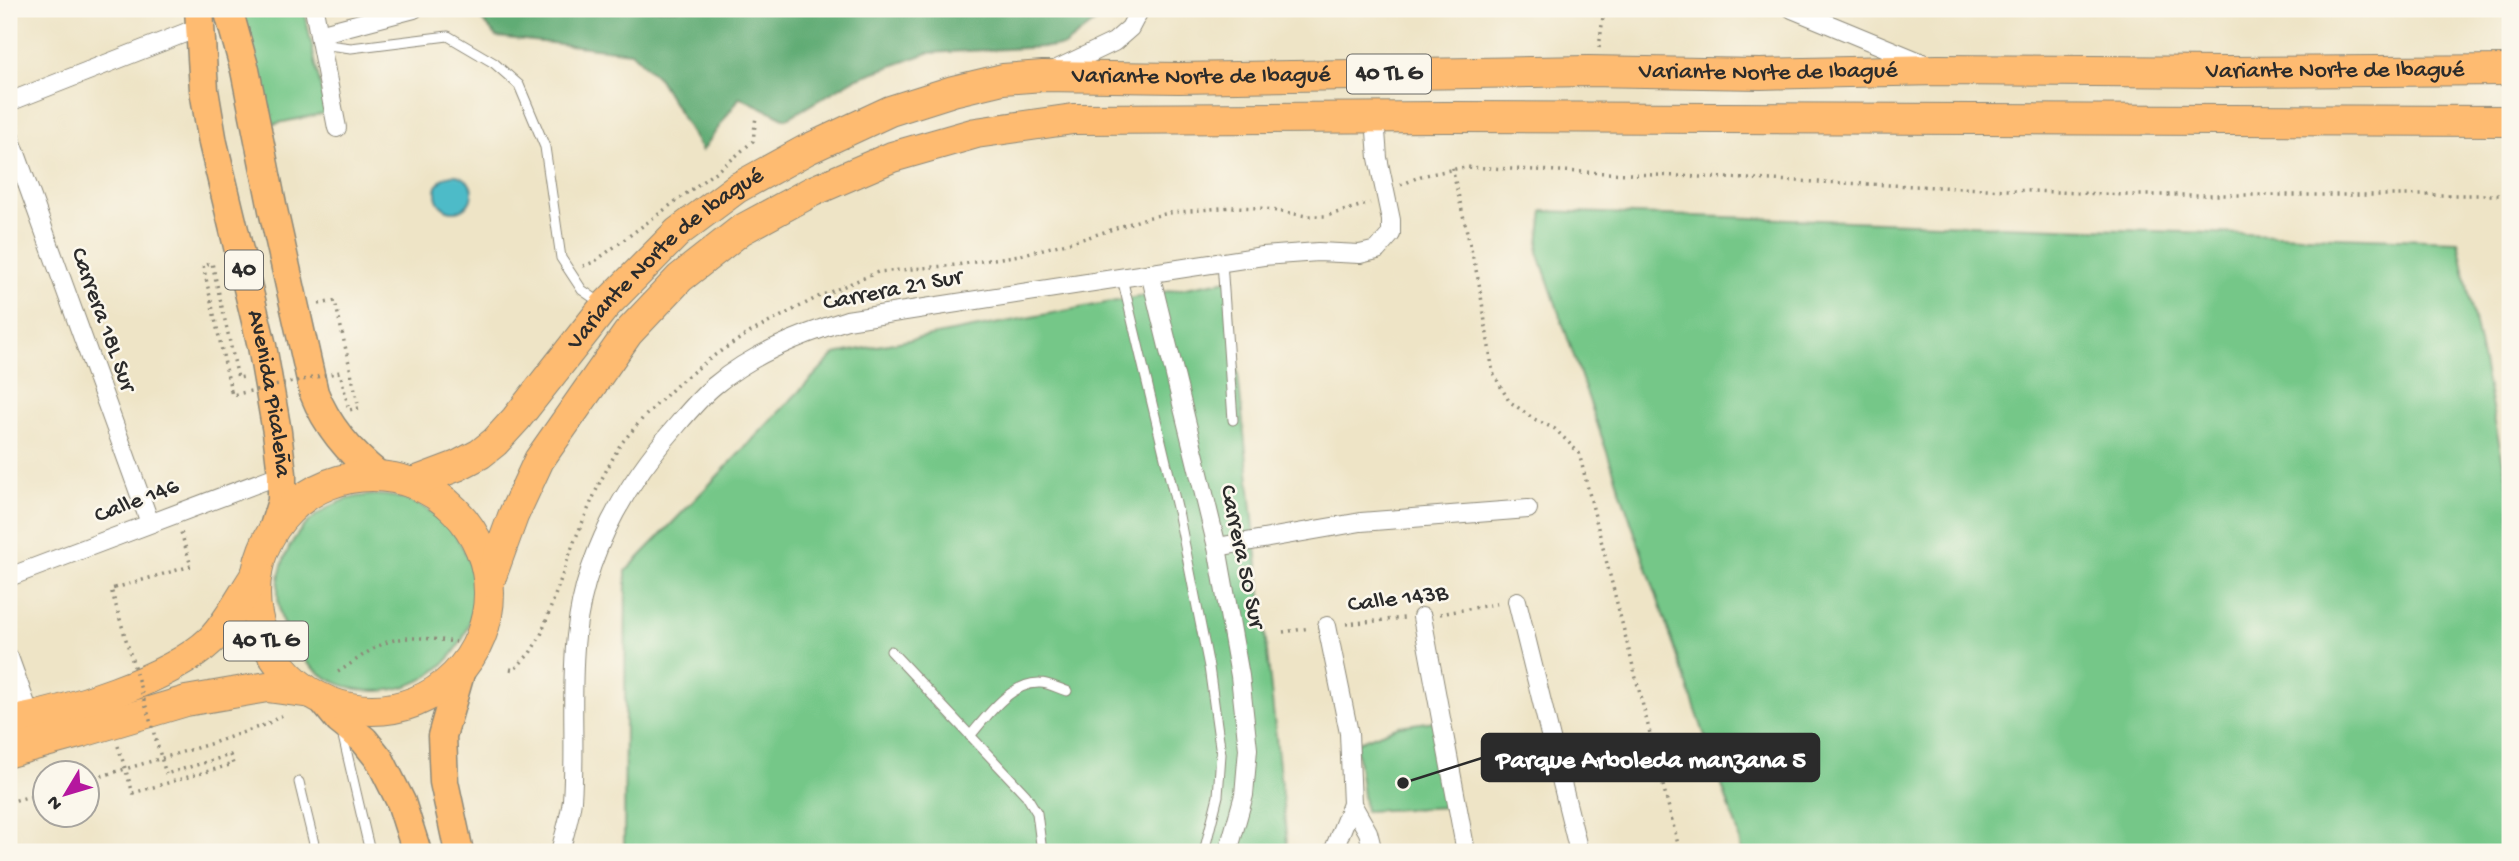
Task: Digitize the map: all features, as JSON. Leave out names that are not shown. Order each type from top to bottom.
[{"type":"highway","name":"Variante Norte de Ibagué","points":[[412,483],[457,466],[480,454],[495,442],[605,306],[678,232],[737,188],[806,150],[890,111],[1003,79],[1043,76],[1179,78],[1588,71],[1760,74],[1938,70],[2510,70]]},
{"type":"highway","name":"Variante Norte de Ibagué","points":[[489,582],[513,516],[539,460],[628,333],[680,278],[741,230],[813,191],[892,158],[976,133],[1073,119],[2510,121]]},
{"type":"highway","name":"40 TL G","points":[[9,752],[186,701],[248,689],[267,687],[324,704],[363,710],[385,710],[427,697],[445,685],[458,656],[481,638],[488,610],[489,582],[479,546],[464,522],[445,502],[412,483],[379,476],[354,477],[330,484],[308,495],[289,510],[273,530],[263,550],[257,573],[257,613],[270,651],[282,667],[324,704]]},
{"type":"highway","name":"40 TL G","points":[[20,720],[77,705],[166,671],[191,656],[213,638],[257,573]]},
{"type":"main road","name":"Avenida Picaleña","points":[[228,9],[246,70],[314,393],[322,413],[356,457],[379,476]]},
{"type":"main road","name":"Avenida Picaleña","points":[[200,18],[204,90],[213,143],[267,372],[282,474],[282,501],[273,530]]},
{"type":"main road","points":[[458,656],[442,748],[444,782],[459,852]]},
{"type":"main road","points":[[324,704],[364,740],[380,760],[401,802],[417,852]]},
{"type":"street","points":[[314,9],[337,128]]},
{"type":"street","points":[[319,39],[414,9]]},
{"type":"street","points":[[1043,76],[1114,42],[1130,28],[1140,9]]},
{"type":"street","points":[[1791,9],[1938,70]]},
{"type":"street","points":[[9,102],[200,18]]},
{"type":"street","name":"Carrera 21 Sur","points":[[560,852],[572,803],[572,688],[576,633],[584,593],[611,519],[643,466],[693,407],[724,378],[772,349],[810,332],[847,320],[1263,256],[1318,252],[1360,254],[1377,250],[1391,233],[1378,158],[1375,118]]},
{"type":"street","name":"Carrera 18L Sur","points":[[9,134],[149,523]]},
{"type":"street","name":"Carrera 50 Sur","points":[[1150,273],[1217,547],[1240,676],[1248,749],[1244,795],[1228,852]]},
{"type":"street","name":"Calle 146","points":[[9,577],[282,474]]},
{"type":"street","points":[[1217,547],[1362,522],[1528,509]]},
{"type":"street","points":[[1517,601],[1579,852]]},
{"type":"street","points":[[1422,617],[1466,852]]},
{"type":"street","points":[[1326,626],[1349,733],[1352,804],[1333,852]]},
{"type":"street","points":[[9,657],[20,720]]},
{"type":"street","points":[[1352,804],[1368,832],[1373,852]]},
{"type":"lane","points":[[319,39],[351,48],[448,36],[494,63],[519,85],[545,147],[561,258],[582,290],[605,306]]},
{"type":"lane","points":[[1222,262],[1233,420]]},
{"type":"lane","points":[[1122,278],[1179,516],[1209,667],[1222,754],[1218,796],[1204,852]]},
{"type":"lane","points":[[891,651],[1026,795],[1037,813],[1042,852]]},
{"type":"lane","points":[[970,736],[997,705],[1021,687],[1041,683],[1067,691]]},
{"type":"lane","points":[[324,704],[370,852]]},
{"type":"lane","points":[[299,782],[316,852]]},
{"type":"path","points":[[1588,71],[1600,47],[1604,9]]},
{"type":"path","points":[[568,271],[594,262],[730,161],[752,141],[756,116]]},
{"type":"path","points":[[1452,168],[1479,283],[1493,373],[1509,401],[1534,419],[1555,429],[1579,453],[1680,852]]},
{"type":"path","points":[[510,669],[514,670],[520,665],[541,635],[574,542],[599,484],[620,445],[643,418],[680,382],[747,334],[818,297],[878,272],[956,265],[1020,255],[1170,213],[1232,207],[1326,216],[1367,204],[1421,176],[1452,168],[2127,195],[2510,195]]},
{"type":"path","points":[[267,372],[238,378],[212,263],[203,265],[232,395],[340,372],[349,410],[359,408],[335,301],[295,309]]},
{"type":"path","points":[[112,723],[132,793],[233,764],[230,755],[166,774],[111,589],[191,566],[176,513]]},
{"type":"path","name":"Calle 143B","points":[[1283,632],[1422,617],[1517,601]]},
{"type":"path","points":[[338,672],[385,643],[400,639],[426,638],[458,656]]},
{"type":"path","points":[[102,776],[267,724],[285,713]]},
{"type":"path","points":[[9,802],[32,796]]},
{"type":"green space","points":[[234,9],[304,9],[326,113],[264,126]]},
{"type":"green space","points":[[482,9],[1101,9],[1101,17],[1064,46],[928,53],[855,79],[786,119],[740,97],[702,151],[659,79],[631,52],[497,37],[475,12]]},
{"type":"green space","points":[[1543,211],[2458,241],[2510,496],[2510,852],[1741,852],[1738,832],[1538,252]]},
{"type":"green space","points":[[1228,280],[1288,852],[624,852],[626,571],[835,354]]},
{"type":"green space","points":[[376,495],[413,503],[445,524],[466,556],[474,593],[466,630],[445,662],[413,683],[376,691],[339,683],[307,662],[286,630],[278,593],[286,556],[307,524],[339,503]]},
{"type":"green space","points":[[1434,721],[1443,759],[1448,807],[1365,811],[1356,743],[1399,726]]},
{"type":"water","points":[[454,175],[466,181],[472,193],[466,205],[454,211],[442,205],[436,193],[442,181]]},
{"type":"place","name":"Parque Arboleda manzana 5","points":[[1403,783]]}]
